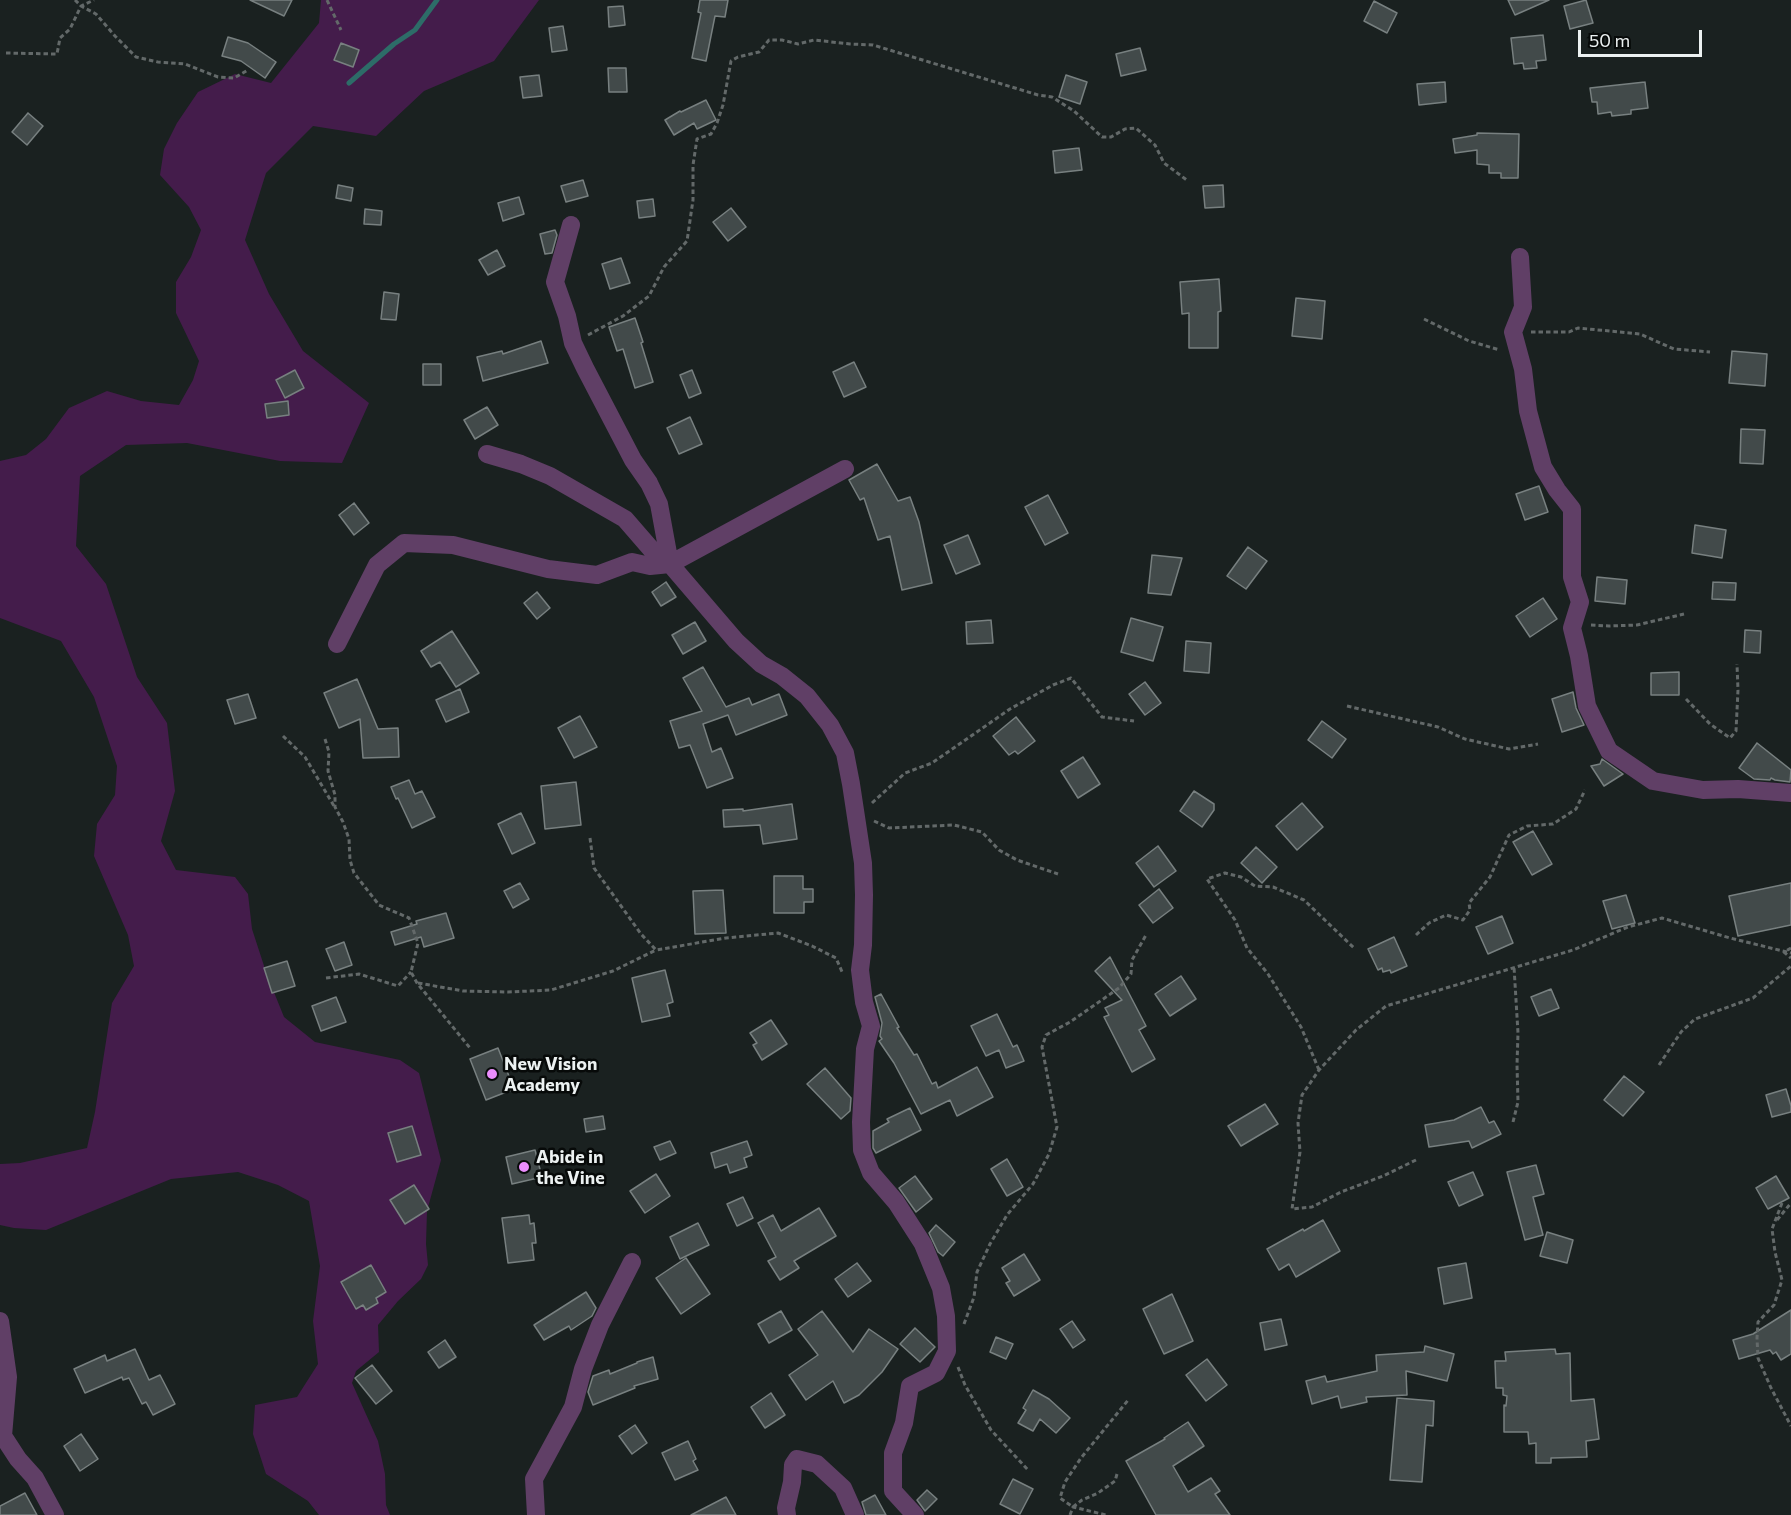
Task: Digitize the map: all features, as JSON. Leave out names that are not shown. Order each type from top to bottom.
[{"type":"street","points":[[571,225],[555,282],[567,316],[573,343],[633,460],[649,483],[659,504],[667,564]]},
{"type":"street","points":[[1520,257],[1523,307],[1513,332],[1523,369],[1528,411],[1543,467],[1572,509],[1572,577],[1580,602],[1572,628],[1587,706],[1609,750],[1653,781],[1703,790],[1738,789],[1791,793]]},
{"type":"street","points":[[487,454],[550,476],[625,519],[736,640],[761,664],[783,676],[807,696],[831,725],[845,753],[857,810],[863,863],[863,945],[860,970],[864,1002],[871,1026],[865,1049],[861,1122],[862,1150],[871,1173],[896,1202],[923,1244],[941,1288],[946,1316],[947,1351],[936,1373],[909,1386],[904,1423],[893,1453],[893,1491],[915,1515]]},
{"type":"street","points":[[337,644],[376,565],[404,543],[453,545],[548,569],[597,575],[632,562],[650,567],[667,564],[845,469]]},
{"type":"street","points":[[536,1515],[534,1479],[573,1407],[583,1369],[600,1325],[632,1262]]},
{"type":"street","points":[[0,1321],[8,1377],[3,1436],[18,1459],[35,1478],[55,1515]]},
{"type":"street","points":[[787,1515],[786,1508],[793,1465],[797,1459],[817,1464],[843,1488],[855,1515]]},
{"type":"path","points":[[75,0],[96,14],[136,57],[158,62],[185,64],[218,77],[234,78],[248,70]]},
{"type":"path","points":[[6,53],[57,54],[60,38],[70,29],[81,6],[94,0]]},
{"type":"path","points":[[327,0],[341,30]]},
{"type":"path","points":[[573,343],[623,316],[649,296],[664,267],[687,242],[693,200],[693,165],[697,139],[711,134],[717,123],[723,105],[731,61],[759,52],[769,40],[798,44],[814,40],[873,45],[1038,95],[1052,96],[1074,111],[1102,137],[1111,137],[1125,129],[1136,128],[1155,145],[1164,163],[1188,181]]},
{"type":"path","points":[[1424,319],[1469,341],[1508,352],[1523,369]]},
{"type":"path","points":[[1513,332],[1569,332],[1578,328],[1640,334],[1674,350],[1710,352]]},
{"type":"path","points":[[1572,628],[1584,624],[1637,625],[1684,614]]},
{"type":"path","points":[[1686,699],[1710,724],[1730,738],[1736,731],[1737,664]]},
{"type":"path","points":[[1058,874],[1017,860],[999,850],[982,832],[954,825],[889,828],[857,810],[905,772],[932,763],[1010,709],[1053,685],[1071,678],[1102,717],[1134,721]]},
{"type":"path","points":[[1347,706],[1438,727],[1465,739],[1509,749],[1538,744]]},
{"type":"path","points":[[282,736],[305,757],[343,822],[349,839],[350,860],[354,873],[379,905],[410,918],[418,943],[411,972],[398,986],[359,974],[326,978]]},
{"type":"path","points":[[325,739],[330,752],[328,771],[335,807]]},
{"type":"path","points":[[1416,935],[1429,923],[1446,915],[1463,920],[1470,910],[1469,903],[1490,877],[1509,835],[1527,826],[1553,824],[1576,809],[1585,790]]},
{"type":"path","points":[[590,838],[594,868],[656,950]]},
{"type":"path","points":[[1318,1070],[1301,1027],[1268,974],[1247,948],[1235,920],[1207,879],[1225,873],[1241,877],[1255,886],[1273,887],[1304,900],[1354,948]]},
{"type":"path","points":[[1416,1160],[1341,1192],[1312,1208],[1292,1209],[1300,1152],[1298,1123],[1302,1095],[1318,1070],[1356,1030],[1386,1006],[1573,950],[1628,927],[1662,918],[1791,953]]},
{"type":"path","points":[[417,982],[463,991],[551,990],[613,970],[656,950],[726,938],[778,933],[836,958],[843,976],[861,980]]},
{"type":"path","points":[[963,1329],[974,1297],[977,1272],[990,1244],[1007,1215],[1033,1184],[1049,1154],[1057,1127],[1042,1047],[1046,1035],[1070,1022],[1119,988],[1131,974],[1132,960],[1146,934]]},
{"type":"path","points":[[1784,952],[1791,948]]},
{"type":"path","points":[[1784,952],[1791,958]]},
{"type":"path","points":[[1659,1065],[1681,1032],[1695,1019],[1753,998],[1791,966]]},
{"type":"path","points":[[1513,1122],[1518,1102],[1518,1033],[1514,967]]},
{"type":"path","points":[[411,972],[470,1048]]},
{"type":"path","points":[[1782,1203],[1772,1229],[1782,1280],[1774,1305],[1758,1322],[1757,1338],[1758,1358],[1791,1426]]},
{"type":"path","points":[[1773,1226],[1791,1203]]},
{"type":"path","points":[[955,1359],[965,1385],[991,1430],[1028,1470]]},
{"type":"path","points":[[1106,1515],[1073,1507],[1060,1498],[1065,1482],[1081,1458],[1129,1399]]},
{"type":"path","points":[[1070,1515],[1073,1507],[1115,1481],[1117,1474]]},
{"type":"shaded area","points":[[321,0],[539,0],[494,61],[424,91],[376,136],[313,126],[266,173],[245,240],[269,294],[303,351],[369,403],[342,463],[280,461],[187,443],[126,445],[80,476],[76,546],[106,584],[137,677],[167,723],[175,791],[161,841],[176,870],[235,877],[248,894],[252,929],[284,1017],[315,1042],[400,1060],[419,1073],[441,1160],[427,1211],[428,1265],[421,1279],[378,1325],[379,1352],[356,1371],[352,1383],[378,1441],[385,1474],[386,1505],[390,1515],[319,1515],[308,1501],[266,1474],[253,1434],[255,1405],[297,1397],[318,1364],[313,1321],[320,1266],[309,1201],[278,1185],[238,1172],[171,1179],[46,1230],[0,1225],[0,1164],[20,1163],[87,1148],[112,1003],[134,966],[128,935],[94,856],[97,824],[115,795],[117,766],[94,697],[61,641],[0,618],[0,461],[26,455],[46,439],[69,408],[107,391],[141,401],[179,405],[193,380],[199,361],[176,313],[176,282],[191,257],[201,230],[189,207],[160,175],[164,149],[177,123],[198,92],[235,74],[271,83],[319,23]]},
{"type":"building","points":[[250,0],[292,0],[284,16]]},
{"type":"building","points":[[700,0],[728,0],[725,17],[715,16],[706,61],[692,58],[701,13],[698,12]]},
{"type":"building","points":[[1508,0],[1549,0],[1515,15]]},
{"type":"building","points":[[1586,0],[1593,23],[1570,29],[1564,6]]},
{"type":"building","points":[[1374,1],[1397,13],[1387,33],[1364,21]]},
{"type":"building","points":[[623,6],[625,25],[609,27],[608,7]]},
{"type":"building","points":[[563,26],[567,50],[552,52],[549,28]]},
{"type":"building","points":[[1543,35],[1546,60],[1536,61],[1537,68],[1524,69],[1523,63],[1514,64],[1511,38]]},
{"type":"building","points":[[228,37],[248,43],[276,62],[265,78],[241,61],[222,56]]},
{"type":"building","points":[[341,43],[359,50],[353,67],[334,60]]},
{"type":"building","points":[[1140,48],[1146,70],[1121,76],[1116,54]]},
{"type":"building","points":[[608,68],[626,68],[627,92],[609,92]]},
{"type":"building","points":[[539,75],[542,96],[523,98],[520,77]]},
{"type":"building","points":[[1066,75],[1087,82],[1080,104],[1059,97]]},
{"type":"building","points":[[1445,82],[1446,102],[1419,105],[1417,84]]},
{"type":"building","points":[[1645,82],[1648,108],[1631,110],[1631,114],[1612,116],[1611,112],[1598,114],[1597,102],[1592,102],[1590,88]]},
{"type":"building","points":[[706,100],[716,120],[697,129],[694,123],[674,135],[665,120]]},
{"type":"building","points":[[28,113],[43,126],[27,145],[12,132]]},
{"type":"building","points":[[1477,133],[1519,134],[1518,178],[1501,178],[1501,173],[1489,173],[1489,165],[1477,164],[1477,150],[1455,153],[1453,139],[1477,135]]},
{"type":"building","points":[[1079,148],[1082,170],[1055,173],[1053,151]]},
{"type":"building","points":[[583,180],[588,196],[566,202],[561,186]]},
{"type":"building","points":[[338,185],[353,188],[351,201],[336,198]]},
{"type":"building","points":[[1223,185],[1224,207],[1205,208],[1203,186]]},
{"type":"building","points":[[519,197],[524,214],[503,221],[498,203]]},
{"type":"building","points":[[653,199],[655,216],[639,218],[637,201]]},
{"type":"building","points":[[731,208],[746,227],[728,241],[713,222]]},
{"type":"building","points":[[365,209],[382,211],[381,225],[364,224]]},
{"type":"building","points":[[555,230],[557,235],[552,253],[545,254],[540,234]]},
{"type":"building","points":[[497,250],[505,266],[488,275],[479,260]]},
{"type":"building","points":[[621,258],[630,283],[610,289],[602,264]]},
{"type":"building","points":[[1219,279],[1221,311],[1218,312],[1218,348],[1189,348],[1189,313],[1182,314],[1180,282]]},
{"type":"building","points":[[384,292],[399,294],[396,320],[381,319]]},
{"type":"building","points":[[1296,298],[1325,301],[1322,339],[1292,336]]},
{"type":"building","points":[[635,318],[653,382],[635,388],[623,349],[617,351],[609,327]]},
{"type":"building","points":[[541,341],[548,363],[483,381],[477,357],[502,351],[503,354]]},
{"type":"building","points":[[1732,351],[1767,354],[1765,386],[1729,383]]},
{"type":"building","points":[[854,362],[866,387],[844,397],[833,372]]},
{"type":"building","points":[[423,364],[441,364],[441,385],[423,385]]},
{"type":"building","points":[[295,370],[304,388],[285,398],[276,380]]},
{"type":"building","points":[[692,370],[701,393],[689,398],[680,375]]},
{"type":"building","points":[[288,401],[289,415],[267,418],[265,404]]},
{"type":"building","points":[[487,407],[498,425],[475,439],[464,420]]},
{"type":"building","points":[[690,417],[702,444],[679,454],[667,428]]},
{"type":"building","points":[[1741,429],[1765,430],[1763,464],[1740,463]]},
{"type":"building","points":[[877,464],[898,501],[910,497],[919,522],[932,583],[902,590],[890,536],[878,540],[864,498],[860,500],[849,480]]},
{"type":"building","points":[[1539,486],[1548,512],[1525,520],[1516,494]]},
{"type":"building","points":[[1048,495],[1068,533],[1045,545],[1025,507]]},
{"type":"building","points":[[354,503],[369,523],[354,535],[339,515]]},
{"type":"building","points":[[1695,525],[1726,530],[1722,558],[1692,553]]},
{"type":"building","points":[[968,535],[980,564],[956,574],[944,545]]},
{"type":"building","points":[[1248,547],[1267,561],[1246,589],[1227,576]]},
{"type":"building","points":[[1152,555],[1182,558],[1171,595],[1148,593]]},
{"type":"building","points":[[1597,577],[1627,580],[1625,604],[1595,601]]},
{"type":"building","points":[[666,582],[676,597],[661,606],[652,592]]},
{"type":"building","points":[[1713,582],[1736,583],[1735,600],[1712,599]]},
{"type":"building","points":[[537,592],[550,608],[537,619],[524,603]]},
{"type":"building","points":[[1543,598],[1557,619],[1530,637],[1516,616]]},
{"type":"building","points":[[1131,618],[1163,627],[1153,661],[1121,652]]},
{"type":"building","points":[[991,620],[993,643],[967,644],[966,622]]},
{"type":"building","points":[[695,622],[706,641],[683,654],[672,635]]},
{"type":"building","points":[[1745,630],[1761,631],[1760,653],[1744,652]]},
{"type":"building","points":[[452,631],[479,673],[456,687],[440,662],[431,667],[421,651]]},
{"type":"building","points":[[1186,641],[1211,643],[1209,673],[1184,671]]},
{"type":"building","points":[[703,667],[726,707],[749,698],[752,705],[779,694],[787,715],[736,735],[728,715],[703,724],[712,752],[721,748],[733,778],[707,788],[690,745],[679,748],[670,721],[702,711],[683,678]]},
{"type":"building","points":[[1679,672],[1679,695],[1651,695],[1651,673]]},
{"type":"building","points":[[357,679],[378,729],[398,728],[399,757],[363,758],[360,719],[339,728],[324,693]]},
{"type":"building","points":[[1145,682],[1161,703],[1145,715],[1129,694]]},
{"type":"building","points":[[460,689],[469,712],[446,722],[436,700]]},
{"type":"building","points":[[1573,692],[1576,708],[1584,725],[1562,732],[1552,699]]},
{"type":"building","points":[[248,694],[256,718],[235,724],[227,700]]},
{"type":"building","points":[[580,716],[597,747],[574,758],[558,728]]},
{"type":"building","points":[[1016,717],[1035,741],[1018,754],[1015,751],[1009,755],[993,736]]},
{"type":"building","points":[[1322,721],[1346,739],[1332,758],[1308,740]]},
{"type":"building","points":[[1757,743],[1791,770],[1790,782],[1771,778],[1770,780],[1754,779],[1739,768]]},
{"type":"building","points":[[1083,757],[1100,784],[1078,798],[1061,771]]},
{"type":"building","points":[[1602,759],[1623,774],[1604,786],[1591,766],[1600,764]]},
{"type":"building","points":[[409,780],[415,794],[422,791],[435,817],[412,828],[391,787]]},
{"type":"building","points":[[576,782],[581,825],[545,829],[541,786]]},
{"type":"building","points":[[1194,791],[1214,804],[1214,810],[1202,827],[1180,811]]},
{"type":"building","points":[[1302,803],[1323,827],[1297,850],[1276,826]]},
{"type":"building","points":[[792,804],[797,839],[763,844],[760,825],[724,827],[723,810],[743,809],[743,811]]},
{"type":"building","points":[[521,813],[535,843],[512,854],[498,824]]},
{"type":"building","points":[[1533,831],[1552,864],[1532,875],[1513,842]]},
{"type":"building","points":[[1158,846],[1176,871],[1154,887],[1136,863]]},
{"type":"building","points":[[1256,847],[1277,867],[1262,883],[1241,863]]},
{"type":"building","points":[[774,876],[803,876],[803,889],[813,889],[813,902],[804,902],[804,913],[774,913]]},
{"type":"building","points":[[520,883],[529,899],[513,908],[504,891]]},
{"type":"building","points":[[1791,883],[1791,925],[1738,936],[1729,896]]},
{"type":"building","points":[[1159,889],[1173,908],[1153,923],[1139,905]]},
{"type":"building","points":[[723,890],[726,933],[695,934],[693,891]]},
{"type":"building","points":[[1626,895],[1635,923],[1612,929],[1603,901]]},
{"type":"building","points":[[446,913],[454,938],[424,947],[421,937],[395,945],[391,932],[417,924],[416,921]]},
{"type":"building","points":[[1502,916],[1513,943],[1488,954],[1476,927]]},
{"type":"building","points":[[1394,937],[1407,966],[1391,973],[1390,970],[1383,972],[1382,968],[1378,970],[1368,949]]},
{"type":"building","points":[[344,942],[352,965],[335,971],[326,949]]},
{"type":"building","points":[[1110,957],[1146,1026],[1139,1030],[1155,1059],[1132,1072],[1104,1017],[1109,1015],[1105,1008],[1122,1000],[1095,971]]},
{"type":"building","points":[[287,961],[295,986],[272,993],[264,968]]},
{"type":"building","points":[[665,970],[673,1002],[667,1004],[670,1016],[642,1022],[632,978]]},
{"type":"building","points":[[1181,976],[1196,999],[1170,1016],[1155,994]]},
{"type":"building","points":[[1551,989],[1559,1008],[1539,1016],[1531,997]]},
{"type":"building","points":[[881,994],[899,1027],[897,1028],[914,1055],[917,1054],[932,1084],[936,1082],[938,1088],[977,1067],[993,1097],[957,1116],[950,1100],[921,1114],[894,1063],[879,1041],[882,1039],[880,1036],[882,1023],[875,997]]},
{"type":"building","points":[[336,997],[346,1022],[321,1031],[312,1006]]},
{"type":"building","points":[[997,1014],[1013,1047],[1017,1045],[1024,1061],[1006,1068],[999,1050],[986,1056],[971,1026]]},
{"type":"building","points":[[771,1020],[787,1044],[762,1060],[753,1045],[757,1043],[750,1033]]},
{"type":"building","name":"New Vision Academy","points":[[498,1048],[514,1089],[486,1100],[470,1059]]},
{"type":"building","points":[[825,1068],[851,1098],[850,1111],[841,1119],[807,1084]]},
{"type":"building","points":[[1624,1076],[1644,1092],[1623,1116],[1604,1100]]},
{"type":"building","points":[[1786,1089],[1791,1112],[1772,1117],[1766,1095]]},
{"type":"building","points":[[1265,1104],[1278,1124],[1241,1146],[1228,1126]]},
{"type":"building","points":[[1481,1107],[1489,1123],[1494,1121],[1501,1134],[1472,1148],[1469,1141],[1429,1147],[1425,1125],[1454,1120]]},
{"type":"building","points":[[910,1108],[921,1130],[876,1153],[873,1148],[873,1131],[889,1122],[887,1119]]},
{"type":"building","points":[[603,1116],[605,1129],[586,1132],[584,1119]]},
{"type":"building","points":[[412,1126],[421,1155],[397,1162],[388,1133]]},
{"type":"building","points":[[670,1141],[676,1153],[660,1160],[654,1147]]},
{"type":"building","points":[[747,1141],[752,1155],[744,1158],[747,1167],[730,1173],[727,1164],[715,1168],[711,1153]]},
{"type":"building","name":"Abide in the Vine","points":[[535,1150],[542,1177],[512,1184],[506,1157]]},
{"type":"building","points":[[1007,1159],[1023,1187],[1007,1196],[991,1169]]},
{"type":"building","points":[[1536,1165],[1544,1194],[1533,1197],[1543,1235],[1525,1240],[1507,1172]]},
{"type":"building","points":[[1473,1172],[1483,1195],[1459,1206],[1448,1182]]},
{"type":"building","points":[[656,1174],[670,1196],[645,1213],[630,1191]]},
{"type":"building","points":[[915,1176],[932,1199],[916,1212],[899,1188]]},
{"type":"building","points":[[1776,1176],[1789,1198],[1768,1209],[1756,1188]]},
{"type":"building","points":[[414,1185],[429,1209],[405,1224],[390,1200]]},
{"type":"building","points":[[743,1197],[753,1218],[737,1226],[727,1204]]},
{"type":"building","points":[[819,1208],[836,1236],[794,1261],[799,1268],[780,1280],[768,1261],[776,1257],[758,1223],[773,1215],[781,1231]]},
{"type":"building","points":[[529,1215],[530,1224],[534,1223],[536,1243],[532,1243],[534,1260],[508,1263],[502,1218]]},
{"type":"building","points":[[1323,1220],[1340,1251],[1296,1277],[1289,1264],[1279,1270],[1267,1249]]},
{"type":"building","points":[[698,1223],[709,1245],[680,1259],[670,1237]]},
{"type":"building","points":[[936,1225],[955,1242],[943,1256],[938,1252],[929,1233]]},
{"type":"building","points":[[1547,1232],[1573,1240],[1567,1263],[1540,1256]]},
{"type":"building","points":[[1024,1254],[1040,1280],[1014,1296],[1006,1283],[1010,1281],[1002,1268]]},
{"type":"building","points":[[686,1258],[710,1294],[681,1314],[656,1278]]},
{"type":"building","points":[[857,1263],[871,1281],[848,1297],[835,1279]]},
{"type":"building","points":[[1466,1263],[1472,1298],[1444,1304],[1438,1268]]},
{"type":"building","points":[[371,1265],[386,1292],[376,1298],[378,1303],[366,1310],[363,1305],[356,1309],[341,1282]]},
{"type":"building","points":[[586,1292],[596,1308],[592,1316],[571,1330],[569,1326],[544,1340],[534,1325]]},
{"type":"building","points":[[1172,1294],[1193,1341],[1164,1354],[1143,1309]]},
{"type":"building","points":[[1791,1310],[1791,1354],[1781,1360],[1776,1352],[1773,1354],[1770,1350],[1739,1359],[1733,1340],[1753,1334]]},
{"type":"building","points":[[781,1311],[792,1330],[769,1343],[758,1324]]},
{"type":"building","points":[[822,1311],[853,1352],[869,1329],[898,1349],[882,1372],[859,1395],[844,1403],[833,1381],[806,1400],[789,1375],[818,1355],[798,1329]]},
{"type":"building","points":[[1281,1319],[1287,1345],[1265,1350],[1260,1323]]},
{"type":"building","points":[[1072,1321],[1085,1340],[1073,1348],[1060,1329]]},
{"type":"building","points":[[915,1328],[935,1347],[920,1362],[900,1344]]},
{"type":"building","points":[[996,1337],[1013,1344],[1006,1359],[990,1352]]},
{"type":"building","points":[[445,1340],[456,1357],[439,1368],[428,1352]]},
{"type":"building","points":[[1425,1346],[1454,1354],[1447,1381],[1406,1371],[1407,1395],[1366,1397],[1367,1402],[1341,1408],[1338,1396],[1312,1404],[1306,1381],[1325,1376],[1327,1382],[1377,1371],[1376,1355],[1424,1352]]},
{"type":"building","points":[[135,1349],[149,1380],[160,1375],[175,1404],[153,1415],[146,1402],[142,1404],[129,1378],[123,1380],[122,1377],[85,1393],[74,1369],[105,1355],[107,1361]]},
{"type":"building","points":[[1555,1349],[1556,1354],[1570,1353],[1571,1401],[1594,1399],[1599,1439],[1586,1441],[1587,1457],[1551,1458],[1551,1463],[1536,1463],[1536,1443],[1529,1444],[1528,1432],[1504,1432],[1504,1405],[1506,1406],[1507,1396],[1503,1395],[1503,1388],[1496,1388],[1495,1361],[1506,1361],[1505,1352]]},
{"type":"building","points":[[653,1357],[658,1379],[634,1386],[635,1388],[593,1405],[588,1392],[593,1376],[609,1370],[610,1374]]},
{"type":"building","points":[[1207,1359],[1227,1385],[1206,1401],[1186,1375]]},
{"type":"building","points":[[372,1365],[392,1391],[376,1404],[355,1378]]},
{"type":"building","points":[[1033,1390],[1049,1399],[1070,1418],[1056,1433],[1040,1419],[1033,1431],[1018,1423],[1026,1410],[1023,1408]]},
{"type":"building","points":[[771,1393],[785,1415],[765,1428],[751,1407]]},
{"type":"building","points":[[1397,1398],[1434,1401],[1433,1426],[1426,1425],[1422,1482],[1390,1480]]},
{"type":"building","points":[[1188,1422],[1204,1446],[1173,1466],[1188,1492],[1211,1478],[1220,1491],[1215,1494],[1230,1515],[1156,1515],[1126,1461],[1165,1439]]},
{"type":"building","points":[[635,1425],[647,1443],[632,1454],[619,1436]]},
{"type":"building","points":[[81,1434],[98,1459],[80,1471],[64,1446]]},
{"type":"building","points":[[688,1441],[698,1470],[675,1480],[662,1453]]},
{"type":"building","points":[[1013,1479],[1033,1489],[1020,1514],[1000,1504]]},
{"type":"building","points":[[927,1490],[937,1499],[925,1511],[917,1500]]},
{"type":"building","points":[[25,1493],[37,1515],[0,1515],[0,1506]]},
{"type":"building","points":[[875,1495],[886,1515],[866,1515],[862,1502]]},
{"type":"building","points":[[726,1497],[736,1515],[691,1515]]},
{"type":"waterway","points":[[349,83],[394,44],[415,30],[437,0]]},
{"type":"place","name":"New Vision Academy","points":[[492,1074]]},
{"type":"place","name":"Abide in the Vine","points":[[524,1167]]}]
